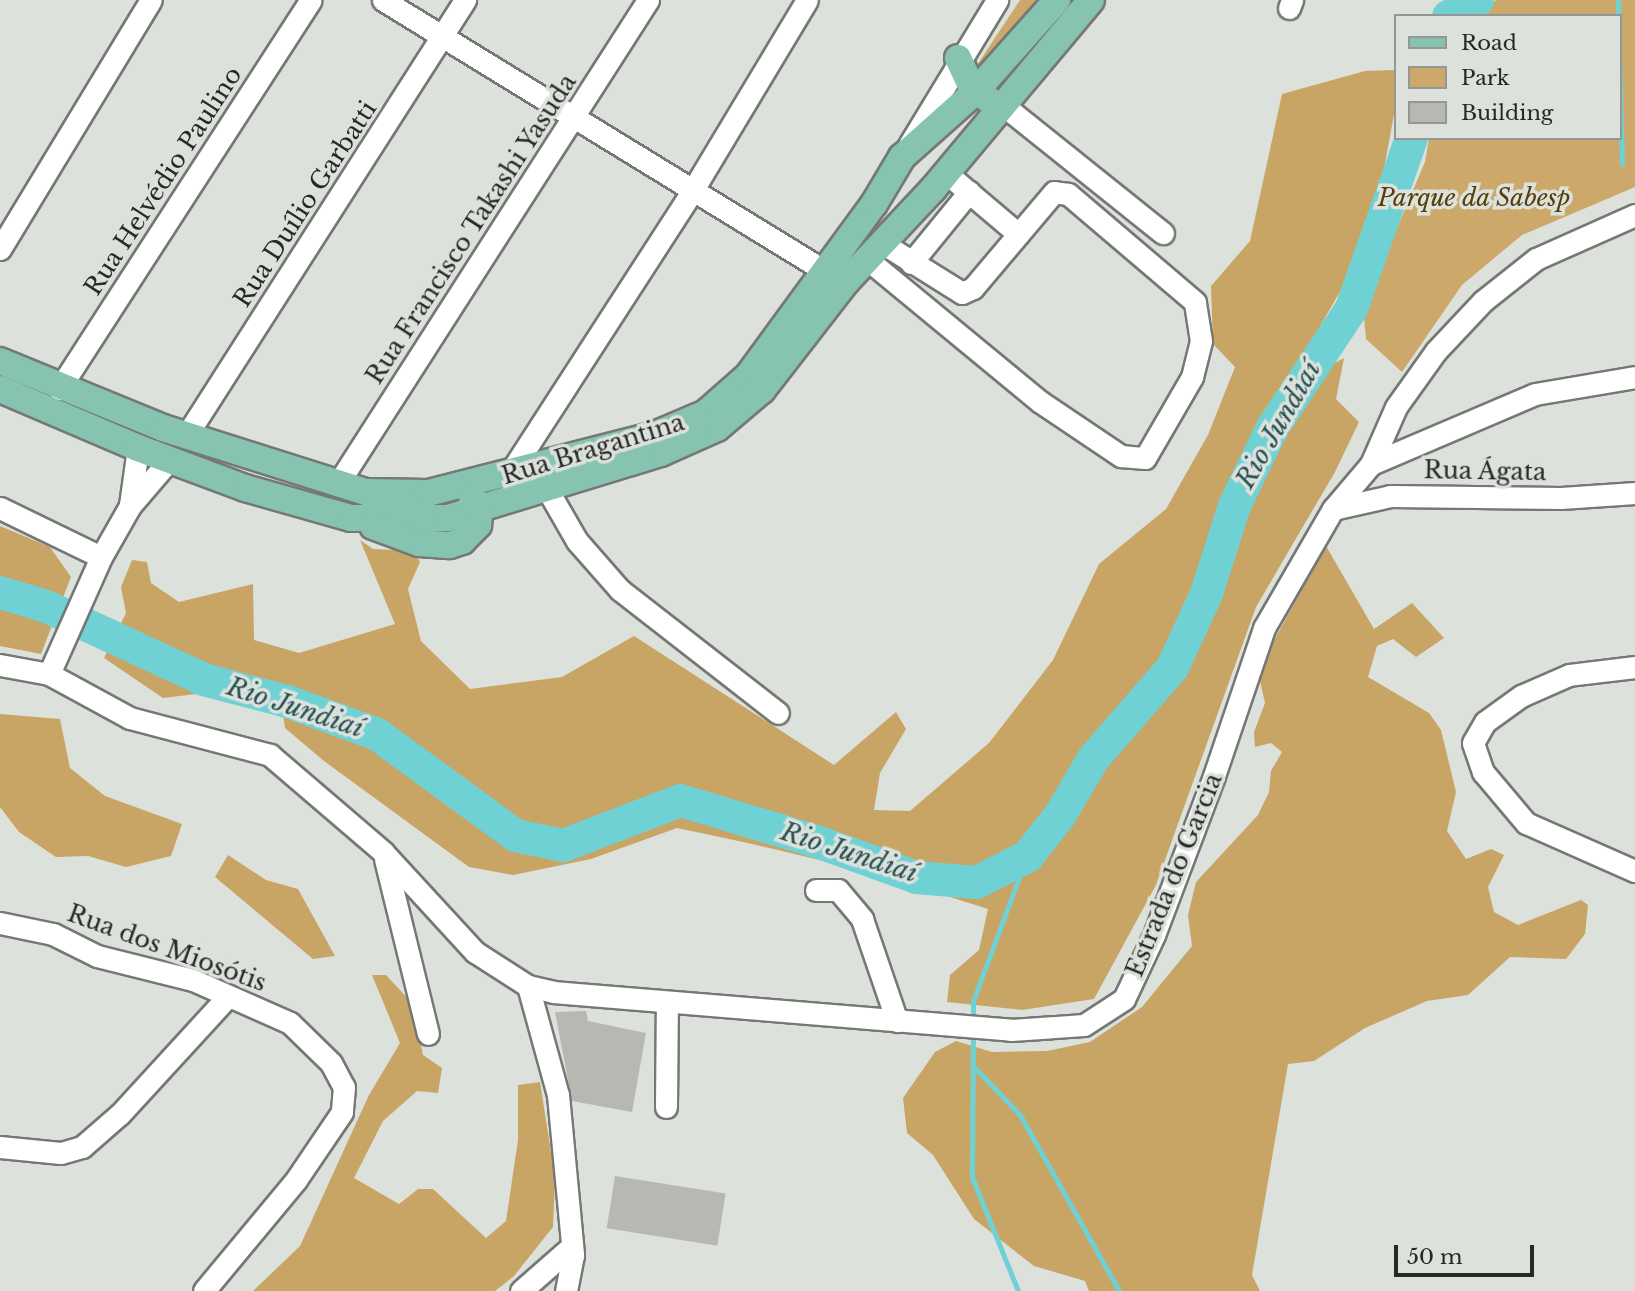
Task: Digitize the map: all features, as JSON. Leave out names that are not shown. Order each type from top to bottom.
[{"type":"main road","name":"Rua Bragantina","points":[[0,361],[59,389],[187,436],[337,485],[399,496],[508,476],[652,436],[706,413],[748,376],[835,277],[902,157],[934,132],[976,92],[1057,0]]},
{"type":"main road","points":[[0,389],[245,488],[351,517],[421,520],[480,509],[661,453],[718,428],[762,390],[835,277],[875,251],[939,180],[1091,0]]},
{"type":"main road","points":[[958,58],[976,92],[1003,105]]},
{"type":"main road","points":[[934,132],[939,180]]},
{"type":"main road","points":[[547,489],[549,475],[558,462]]},
{"type":"main road","points":[[465,485],[480,509]]},
{"type":"street","points":[[0,249],[151,0]]},
{"type":"street","name":"Rua Helvédio Paulino","points":[[59,389],[311,0]]},
{"type":"street","points":[[383,0],[694,188],[835,277]]},
{"type":"street","name":"Rua Duílio Garbatti","points":[[187,436],[465,0]]},
{"type":"street","name":"Rua Francisco Takashi Yasuda","points":[[337,485],[648,0]]},
{"type":"street","points":[[508,476],[694,188],[807,0]]},
{"type":"street","points":[[902,157],[958,58],[997,0]]},
{"type":"street","points":[[1003,105],[1163,233]]},
{"type":"street","points":[[939,180],[969,192],[1018,234]]},
{"type":"street","points":[[1061,191],[1195,302],[1201,341],[1192,377],[1145,458],[1121,456],[1039,401],[875,251],[911,262],[962,293],[973,288],[1054,192],[1061,191]]},
{"type":"street","points":[[911,262],[969,192]]},
{"type":"street","points":[[1371,464],[1396,407],[1436,351],[1483,301],[1536,259],[1634,218]]},
{"type":"street","name":"Estrada do Garcia","points":[[528,986],[667,1002],[1011,1030],[1083,1025],[1124,999],[1154,935],[1209,788],[1264,628],[1333,509],[1371,464],[1535,394],[1635,377]]},
{"type":"street","points":[[130,506],[154,453]]},
{"type":"street","points":[[49,674],[86,584],[130,506],[154,453]]},
{"type":"street","points":[[547,489],[577,541],[620,590],[778,713]]},
{"type":"street","name":"Rua Ágata","points":[[1333,509],[1390,496],[1631,497]]},
{"type":"street","points":[[0,508],[101,557]]},
{"type":"street","points":[[0,665],[49,674],[130,718],[270,755],[383,852],[475,952],[528,986],[558,1095],[572,1246],[566,1291]]},
{"type":"street","points":[[1635,667],[1569,675],[1521,696],[1485,722],[1473,743],[1483,772],[1526,822],[1635,872]]},
{"type":"street","points":[[383,852],[428,1034]]},
{"type":"street","points":[[816,890],[838,890],[862,919],[897,1021]]},
{"type":"street","points":[[0,907],[52,934]]},
{"type":"street","name":"Rua dos Miosótis","points":[[0,923],[52,934],[97,956],[194,981],[290,1023],[331,1063],[344,1087],[342,1112],[296,1180],[204,1291]]},
{"type":"street","points":[[0,1147],[61,1153],[82,1147],[120,1114],[228,996]]},
{"type":"street","points":[[666,1107],[667,1002]]},
{"type":"street","points":[[521,1291],[572,1246]]},
{"type":"green space","points":[[1020,0],[1040,0],[983,75],[975,68]]},
{"type":"green space","name":"Parque da Sabesp","points":[[1496,0],[1635,0],[1635,187],[1522,235],[1462,285],[1402,372],[1366,339],[1363,308],[1425,162],[1429,140],[1621,140],[1621,14],[1476,14]]},
{"type":"shaded area","points":[[1394,70],[1394,114],[1383,174],[1341,290],[1282,392],[1344,358],[1336,399],[1359,422],[1335,472],[1256,607],[1156,885],[1094,999],[1022,1010],[947,1002],[950,975],[979,950],[988,909],[874,873],[677,828],[591,859],[513,875],[469,867],[324,761],[285,728],[279,684],[163,698],[104,658],[126,613],[121,587],[132,560],[147,562],[151,583],[179,602],[253,584],[254,640],[299,653],[395,624],[360,540],[373,549],[414,551],[420,562],[408,589],[421,641],[470,689],[562,677],[634,636],[834,765],[896,712],[906,729],[880,773],[874,810],[910,811],[989,743],[1053,660],[1099,564],[1166,509],[1208,435],[1235,367],[1213,344],[1211,286],[1250,241],[1282,94],[1365,71]]},
{"type":"shaded area","points":[[0,526],[50,547],[71,577],[41,654],[0,646]]},
{"type":"shaded area","points":[[1326,546],[1374,629],[1412,603],[1444,638],[1416,657],[1393,639],[1377,646],[1368,677],[1429,713],[1441,730],[1456,792],[1447,831],[1466,859],[1491,849],[1504,855],[1488,887],[1494,912],[1518,925],[1581,900],[1588,905],[1585,934],[1566,959],[1510,957],[1468,995],[1427,1001],[1365,1028],[1314,1061],[1288,1064],[1252,1275],[1260,1291],[1089,1291],[1085,1281],[1034,1266],[974,1219],[933,1155],[907,1133],[903,1098],[935,1052],[956,1041],[992,1052],[1047,1051],[1090,1042],[1142,1007],[1192,946],[1188,915],[1196,882],[1258,815],[1269,792],[1271,771],[1282,752],[1271,743],[1255,747],[1254,732],[1265,703],[1260,681],[1273,642]]},
{"type":"shaded area","points":[[0,714],[60,719],[70,768],[105,796],[182,824],[171,856],[126,867],[88,856],[56,857],[19,832],[0,807]]},
{"type":"shaded area","points":[[228,855],[266,880],[298,889],[335,956],[313,959],[215,877]]},
{"type":"shaded area","points":[[372,975],[386,975],[413,1004],[423,1055],[442,1068],[438,1093],[417,1091],[383,1121],[354,1178],[399,1204],[418,1189],[433,1189],[486,1238],[506,1221],[518,1140],[518,1085],[540,1082],[555,1178],[553,1227],[514,1276],[495,1291],[253,1291],[300,1246],[369,1095],[400,1043]]},
{"type":"building","points":[[586,1011],[588,1021],[646,1033],[632,1112],[572,1101],[555,1012]]},
{"type":"building","points":[[615,1176],[726,1194],[717,1246],[607,1228]]},
{"type":"waterway","name":"Rio Jundiaí","points":[[1452,14],[1477,0]]},
{"type":"waterway","points":[[1618,0],[1618,14]]},
{"type":"waterway","points":[[1621,126],[1622,164]]},
{"type":"waterway","name":"Rio Jundiaí","points":[[0,592],[46,606],[203,679],[287,701],[377,734],[515,835],[563,845],[680,800],[822,843],[916,877],[976,882],[1027,856],[1060,814],[1093,758],[1172,667],[1206,593],[1234,505],[1272,427],[1351,308],[1410,140]]},
{"type":"waterway","points":[[973,1020],[973,1001],[1027,856]]},
{"type":"waterway","points":[[973,1030],[972,1177],[1018,1291]]},
{"type":"waterway","points":[[973,1066],[1020,1115],[1119,1291]]}]
